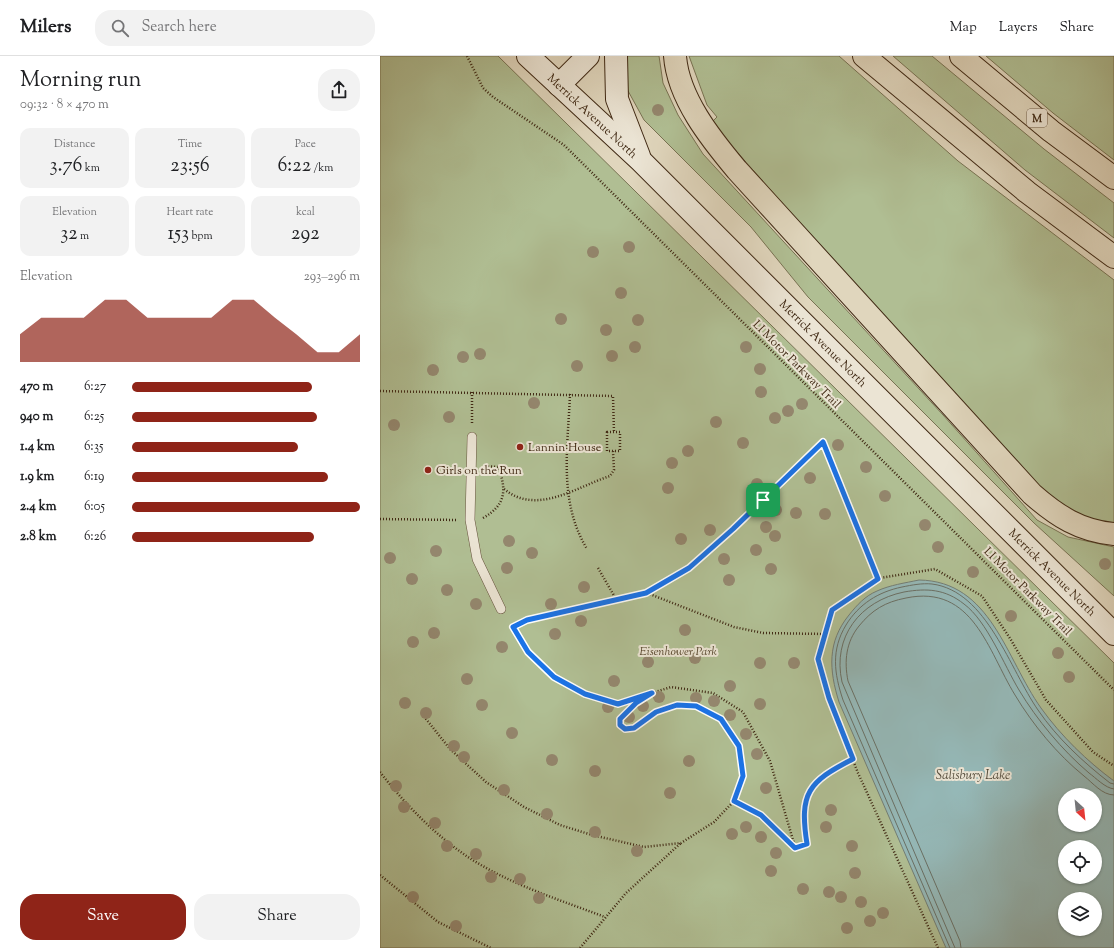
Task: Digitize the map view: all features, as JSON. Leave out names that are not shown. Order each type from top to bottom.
[{"type":"highway","points":[[675,56],[676,67],[685,92],[709,137],[742,176],[1032,494],[1051,512],[1095,532],[1114,534]]},
{"type":"highway","points":[[864,56],[1027,192],[1114,257]]},
{"type":"highway","name":"M","points":[[961,56],[1051,131],[1114,178]]},
{"type":"main road","points":[[559,85],[588,56]]},
{"type":"main road","points":[[616,56],[617,99],[641,161]]},
{"type":"main road","name":"Merrick Avenue North","points":[[537,59],[559,85],[641,161],[1114,634]]},
{"type":"lane","points":[[472,437],[470,520],[477,559],[501,609]]},
{"type":"path","name":"LI Motor Parkway Trail","points":[[467,56],[483,88],[493,97],[564,145],[1114,690]]},
{"type":"path","points":[[380,391],[613,396],[614,432]]},
{"type":"path","points":[[472,392],[472,437]]},
{"type":"path","points":[[570,394],[567,493],[579,536],[587,549]]},
{"type":"path","points":[[607,432],[620,432],[620,451],[613,451],[607,451],[607,432]]},
{"type":"path","points":[[795,848],[770,761],[743,712],[713,693],[671,687],[618,704],[585,694],[554,677],[528,652],[513,627],[527,620],[646,593],[689,568],[733,529],[823,442],[878,579]]},
{"type":"path","points":[[503,489],[512,496],[529,501],[543,501],[567,493],[610,476],[614,470],[613,451]]},
{"type":"path","points":[[380,519],[470,520],[483,518],[496,511],[502,500],[503,489],[498,467],[472,464]]},
{"type":"path","points":[[598,568],[616,599]]},
{"type":"path","points":[[938,948],[853,759],[829,698],[818,659],[832,610],[878,579],[934,569],[982,596],[1011,640],[1046,700],[1093,752],[1114,766]]},
{"type":"path","points":[[646,593],[734,627],[763,632],[826,634]]},
{"type":"path","points":[[580,948],[626,893],[681,842],[714,822],[734,801],[743,776],[739,746],[721,719],[696,706],[677,705],[656,712],[634,728],[625,729],[620,725],[620,719],[636,703],[652,693]]},
{"type":"path","points":[[422,714],[450,749],[486,782],[524,807],[560,825],[592,835],[644,847],[681,842]]},
{"type":"path","points":[[795,848],[807,844],[804,813],[806,797],[814,785],[836,767],[853,759]]},
{"type":"path","points":[[380,772],[396,793],[434,829],[468,857],[522,885],[605,917]]},
{"type":"path","points":[[734,801],[761,815],[795,848]]},
{"type":"path","points":[[380,875],[438,922],[491,948]]},
{"type":"green space","name":"Eisenhower Park","points":[[380,56],[498,56],[1114,663],[1114,948],[380,948]]},
{"type":"green space","points":[[624,56],[659,56],[663,83],[678,115],[703,154],[943,415],[1037,520],[1068,537],[1114,547],[1114,596],[1034,523],[808,297],[751,227],[644,120],[627,89]]},
{"type":"green space","points":[[689,56],[839,56],[958,161],[1114,280],[1114,525],[1089,518],[1051,501],[869,301],[721,134],[713,121],[717,117],[707,105]]},
{"type":"green space","points":[[893,56],[932,56],[1044,149],[1114,203],[1114,238],[1025,170]]},
{"type":"green space","points":[[986,56],[1114,56],[1114,160],[1053,113]]},
{"type":"water","name":"Salisbury Lake","points":[[919,580],[943,584],[964,594],[980,608],[994,626],[1041,708],[1075,748],[1114,781],[1114,948],[946,948],[839,702],[833,679],[832,657],[837,635],[842,625],[858,604],[865,598],[877,591]]},
{"type":"place","name":"Lannin House","points":[[520,447]]},
{"type":"place","name":"Girls on the Run","points":[[428,470]]},
{"type":"route","points":[[823,442],[878,579],[874,580],[832,610],[818,659],[829,698],[853,759],[836,767],[814,785],[806,797],[804,813],[807,844],[795,848],[761,815],[734,801],[743,776],[739,746],[721,719],[696,706],[677,705],[656,712],[634,728],[625,729],[620,725],[620,719],[636,703],[652,693],[618,704],[585,694],[554,677],[528,652],[513,627],[527,620],[646,593],[689,568],[763,500],[823,442]]}]
